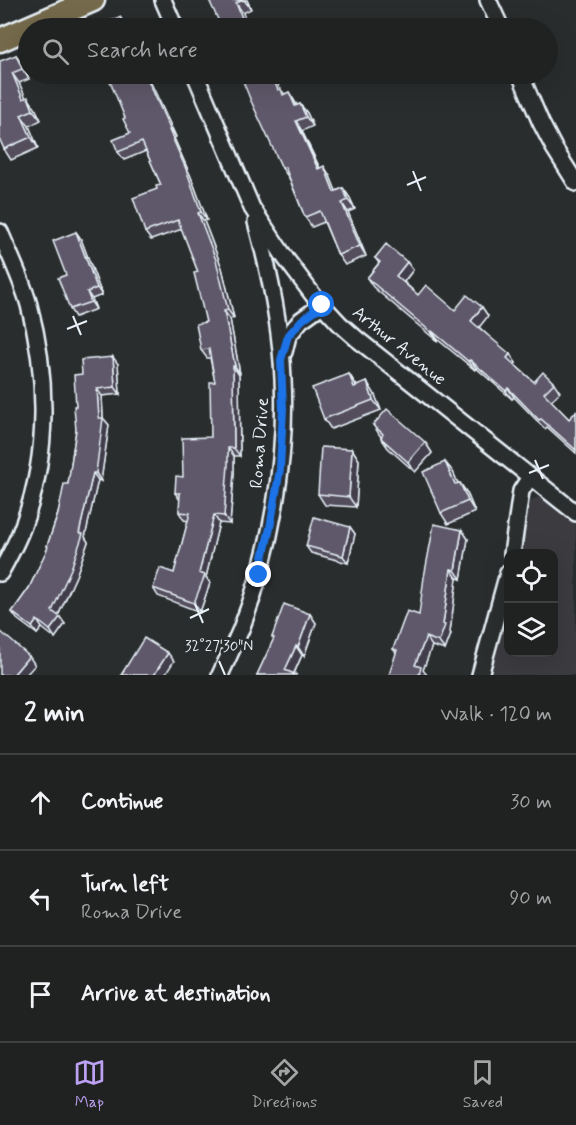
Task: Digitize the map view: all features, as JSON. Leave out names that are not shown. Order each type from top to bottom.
[{"type":"main road","points":[[51,18],[93,0]]},
{"type":"main road","points":[[0,40],[18,32]]},
{"type":"street","points":[[163,0],[171,18]]},
{"type":"street","points":[[488,0],[496,18]]},
{"type":"street","name":"Arthur Avenue","points":[[199,84],[252,207],[285,259],[322,305],[357,339],[576,513]]},
{"type":"street","points":[[524,84],[554,148],[576,183]]},
{"type":"street","name":"Roma Drive","points":[[220,675],[241,629],[259,575],[280,469],[283,409],[276,310],[252,207]]},
{"type":"street","points":[[0,232],[29,307],[39,353],[43,401],[42,443],[35,484],[24,524],[0,573]]},
{"type":"street","points":[[281,360],[288,336],[302,320],[322,305]]},
{"type":"street","points":[[513,549],[521,491],[530,477]]},
{"type":"street","points":[[480,675],[504,589]]},
{"type":"shaded area","points":[[540,497],[549,501],[576,522],[576,675],[488,675],[504,620],[504,657],[558,657],[558,549],[521,549],[527,504]]},
{"type":"building","points":[[209,0],[244,0],[236,3],[242,18],[217,18]]},
{"type":"building","points":[[16,55],[18,71],[12,73],[23,99],[28,97],[33,110],[21,115],[31,137],[4,149],[0,140],[0,61]]},
{"type":"building","points":[[111,84],[150,84],[170,129],[201,212],[198,213],[216,260],[228,310],[224,311],[235,366],[233,366],[234,448],[228,448],[224,516],[214,515],[199,573],[205,575],[194,603],[153,588],[160,568],[174,573],[190,513],[179,512],[180,493],[175,493],[176,476],[183,477],[182,438],[211,437],[210,382],[215,382],[209,349],[201,350],[196,324],[206,322],[194,273],[198,272],[178,220],[145,232],[133,198],[157,189],[156,186],[161,185],[142,142],[118,152],[113,140],[130,133],[123,119],[125,118]]},
{"type":"building","points":[[244,84],[275,84],[283,95],[289,92],[295,106],[300,104],[306,117],[296,121],[318,169],[324,166],[334,192],[343,188],[348,200],[342,203],[360,246],[338,255],[320,211],[305,217],[285,167],[282,168]]},
{"type":"building","points":[[76,232],[97,288],[87,292],[91,302],[70,309],[58,278],[66,275],[53,241]]},
{"type":"building","points":[[386,244],[407,262],[396,276],[418,295],[426,285],[455,310],[467,295],[482,307],[471,321],[510,354],[507,358],[534,382],[543,372],[554,383],[544,393],[569,419],[576,412],[576,450],[541,419],[539,420],[508,388],[506,391],[367,278],[380,262],[375,258]]},
{"type":"building","points":[[113,357],[115,387],[97,389],[99,418],[103,418],[96,473],[93,473],[79,533],[83,534],[71,569],[52,611],[60,617],[50,630],[37,620],[32,627],[12,612],[29,588],[48,547],[64,484],[68,484],[76,430],[74,375],[82,374],[81,360]]},
{"type":"building","points":[[349,374],[354,387],[367,382],[373,400],[324,419],[312,388]]},
{"type":"building","points":[[387,409],[425,442],[408,462],[381,438],[383,434],[373,425]]},
{"type":"building","points":[[321,447],[352,449],[349,497],[318,494]]},
{"type":"building","points":[[445,462],[455,484],[460,483],[468,501],[441,513],[423,472]]},
{"type":"building","points":[[314,517],[350,527],[343,556],[306,546]]},
{"type":"building","points":[[434,524],[462,530],[455,570],[451,569],[443,624],[445,625],[439,642],[426,637],[415,665],[421,667],[419,675],[389,675],[397,650],[393,649],[407,611],[419,615]]},
{"type":"building","points":[[284,604],[310,614],[298,647],[296,646],[285,670],[297,675],[257,675],[274,638],[272,637]]},
{"type":"building","points":[[0,631],[29,656],[13,675],[0,675]]},
{"type":"building","points":[[144,638],[168,653],[154,675],[121,675]]},
{"type":"route","points":[[259,575],[280,469],[283,409],[281,360],[288,336],[302,320],[322,305]]}]
